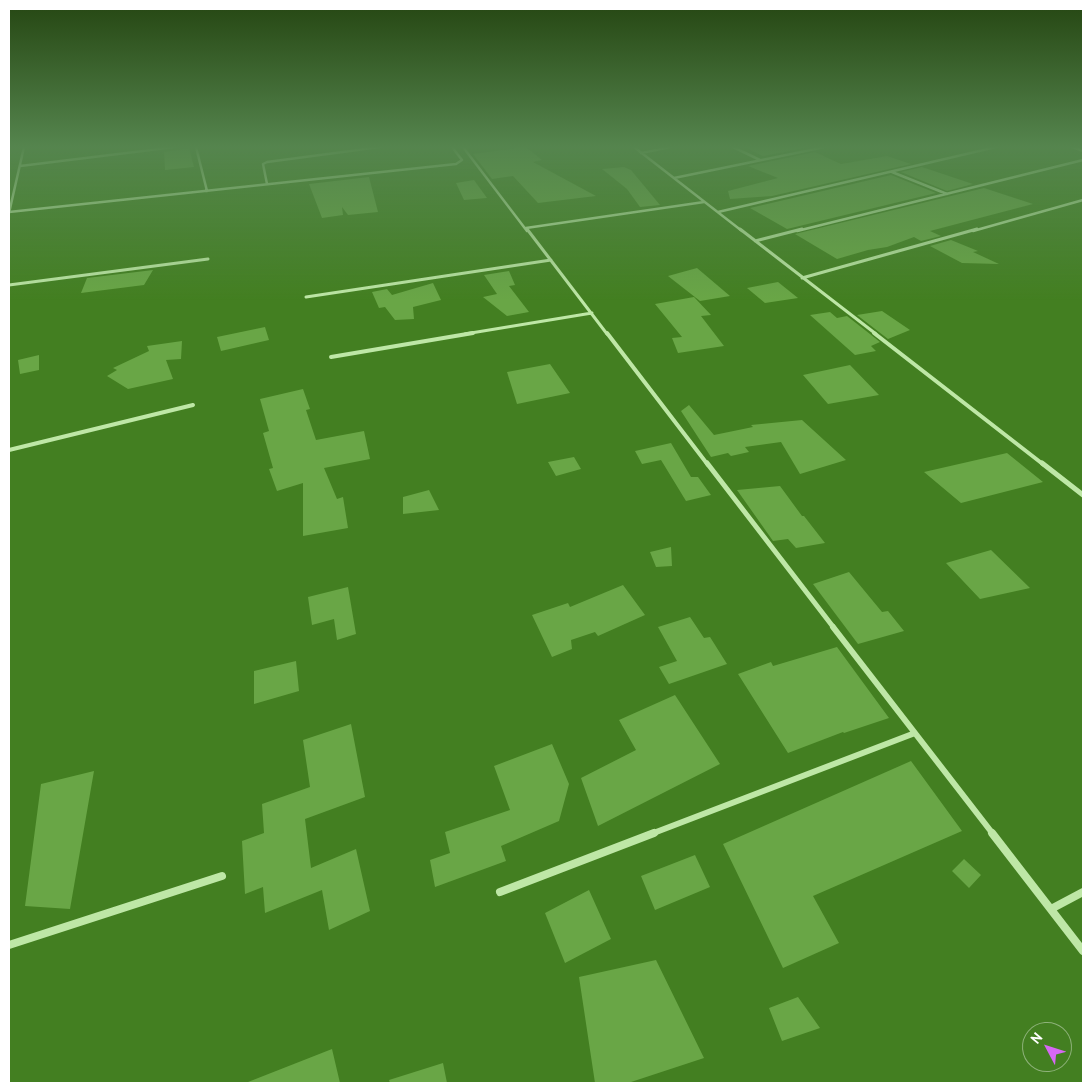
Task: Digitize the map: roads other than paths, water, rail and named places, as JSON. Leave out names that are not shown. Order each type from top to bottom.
[{"type":"street","points":[[13,198],[9,213],[138,198]]},
{"type":"street","points":[[503,198],[1083,951]]},
{"type":"street","points":[[699,198],[1083,495]]},
{"type":"street","points":[[718,212],[779,198]]},
{"type":"street","points":[[755,241],[932,198]]},
{"type":"street","points":[[802,278],[1083,200]]},
{"type":"street","points":[[526,228],[704,202]]},
{"type":"street","points":[[9,285],[208,259]]},
{"type":"street","points":[[306,297],[551,260]]},
{"type":"street","points":[[331,357],[592,313]]},
{"type":"street","points":[[9,450],[193,405]]},
{"type":"street","points":[[500,892],[915,733]]},
{"type":"street","points":[[9,945],[222,876]]},
{"type":"street","points":[[1051,909],[1083,892]]}]
